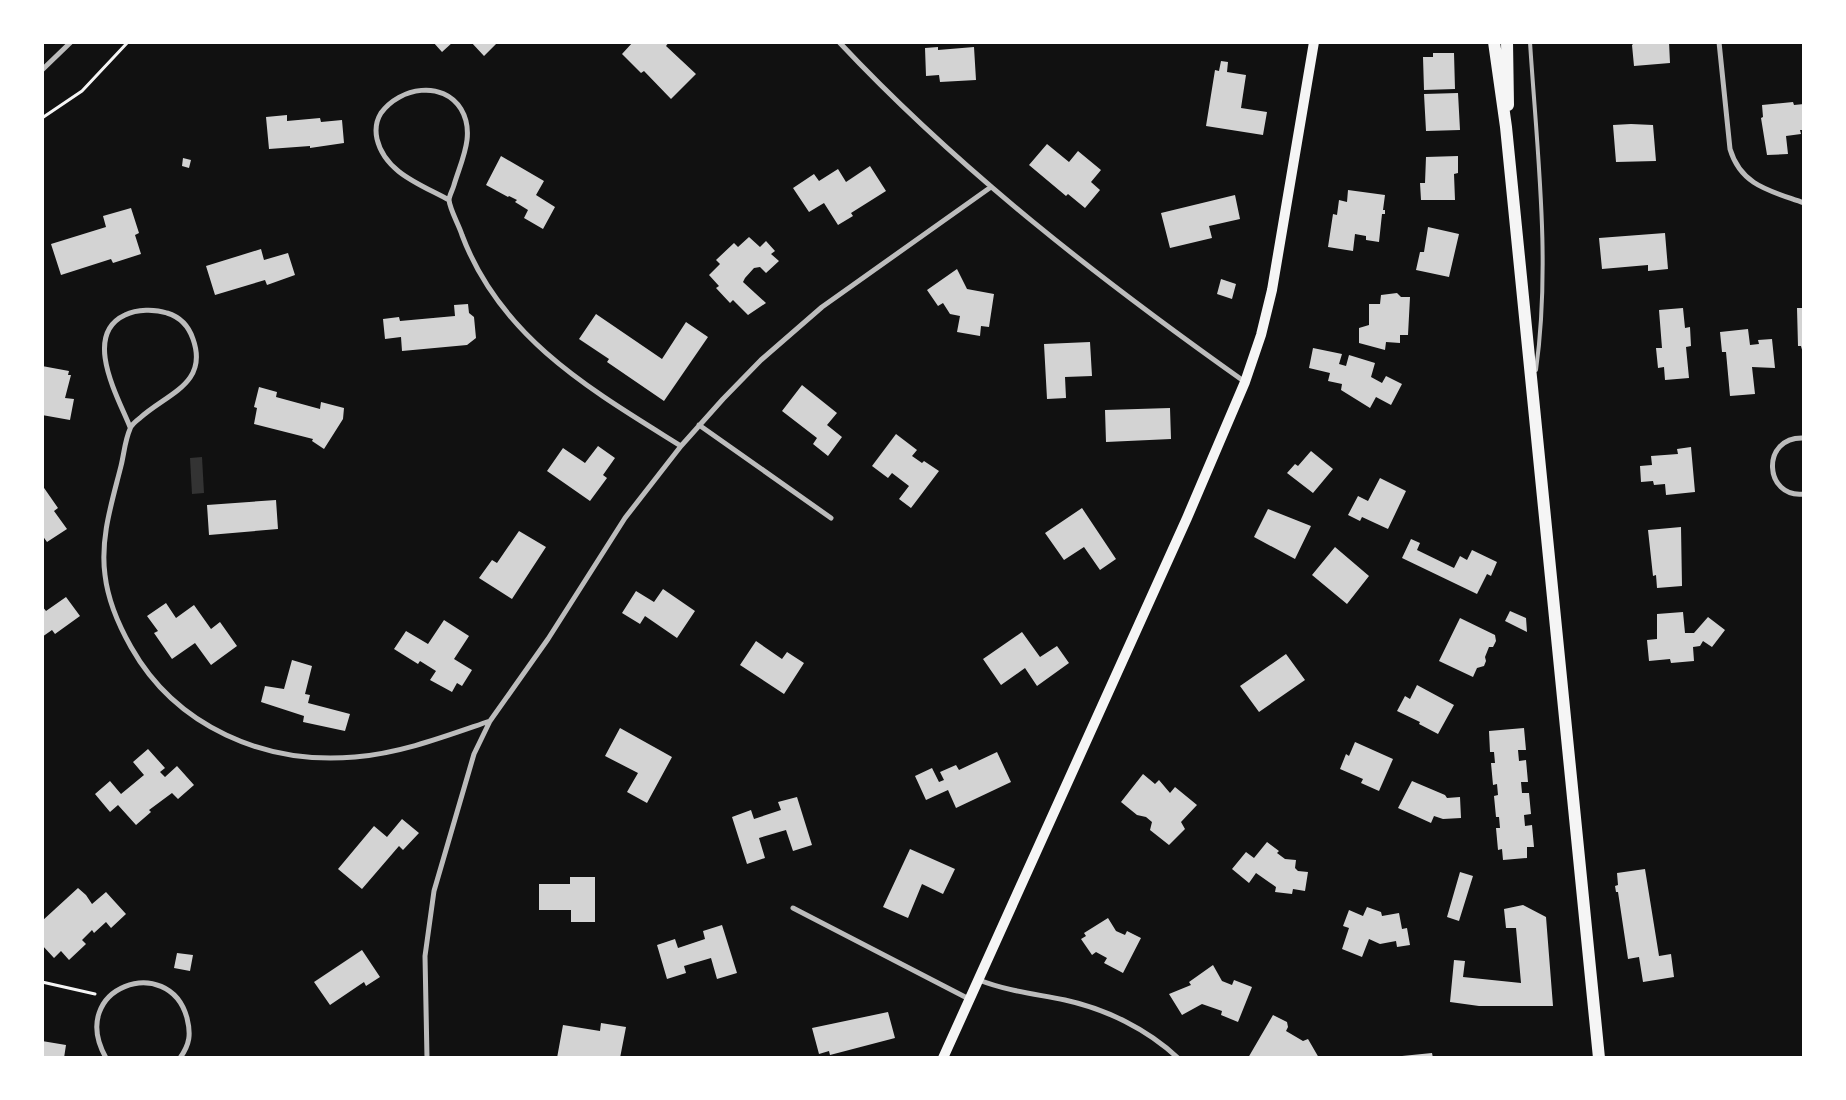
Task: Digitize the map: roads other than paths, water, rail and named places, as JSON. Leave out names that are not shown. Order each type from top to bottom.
[{"type":"main road","points":[[943,1058],[1183,527],[1245,382],[1261,335],[1272,290],[1314,42]]},
{"type":"main road","points":[[1494,42],[1506,127],[1599,1058]]},
{"type":"main road","points":[[1506,127],[1507,42]]},
{"type":"street","points":[[42,70],[71,42]]},
{"type":"street","points":[[839,42],[915,121],[991,187],[1184,338],[1245,382]]},
{"type":"street","points":[[1719,42],[1730,149],[1733,161],[1746,178],[1757,185],[1804,204]]},
{"type":"street","points":[[449,200],[391,166],[379,146],[377,123],[381,113],[396,100],[408,94],[433,90],[444,92],[457,104],[467,120],[467,143],[449,200],[465,242],[487,283],[524,332],[543,352],[587,387],[681,446]]},
{"type":"street","points":[[428,1058],[425,976],[428,932],[433,899],[462,790],[474,754],[490,721],[548,639],[625,518],[681,446],[748,372],[822,307],[991,187]]},
{"type":"street","points":[[130,427],[185,385],[196,366],[196,351],[190,332],[180,320],[166,312],[146,311],[128,313],[116,321],[107,335],[104,361],[130,427],[104,543],[103,560],[108,593],[118,622],[142,664],[166,694],[188,713],[219,732],[249,745],[300,756],[334,758],[370,755],[406,748],[490,721]]},
{"type":"street","points":[[699,425],[831,518]]},
{"type":"street","points":[[1804,438],[1793,438],[1785,442],[1778,448],[1772,464],[1776,481],[1782,488],[1790,492],[1804,494]]},
{"type":"street","points":[[793,908],[969,999]]},
{"type":"street","points":[[978,980],[1002,988],[1063,1000],[1097,1010],[1143,1031],[1178,1058]]},
{"type":"street","points":[[106,1058],[98,1038],[95,1023],[101,1007],[124,987],[134,984],[154,983],[171,991],[182,1004],[190,1033],[189,1043],[180,1058]]},
{"type":"lane","points":[[1530,42],[1542,245],[1541,326],[1532,395]]}]
